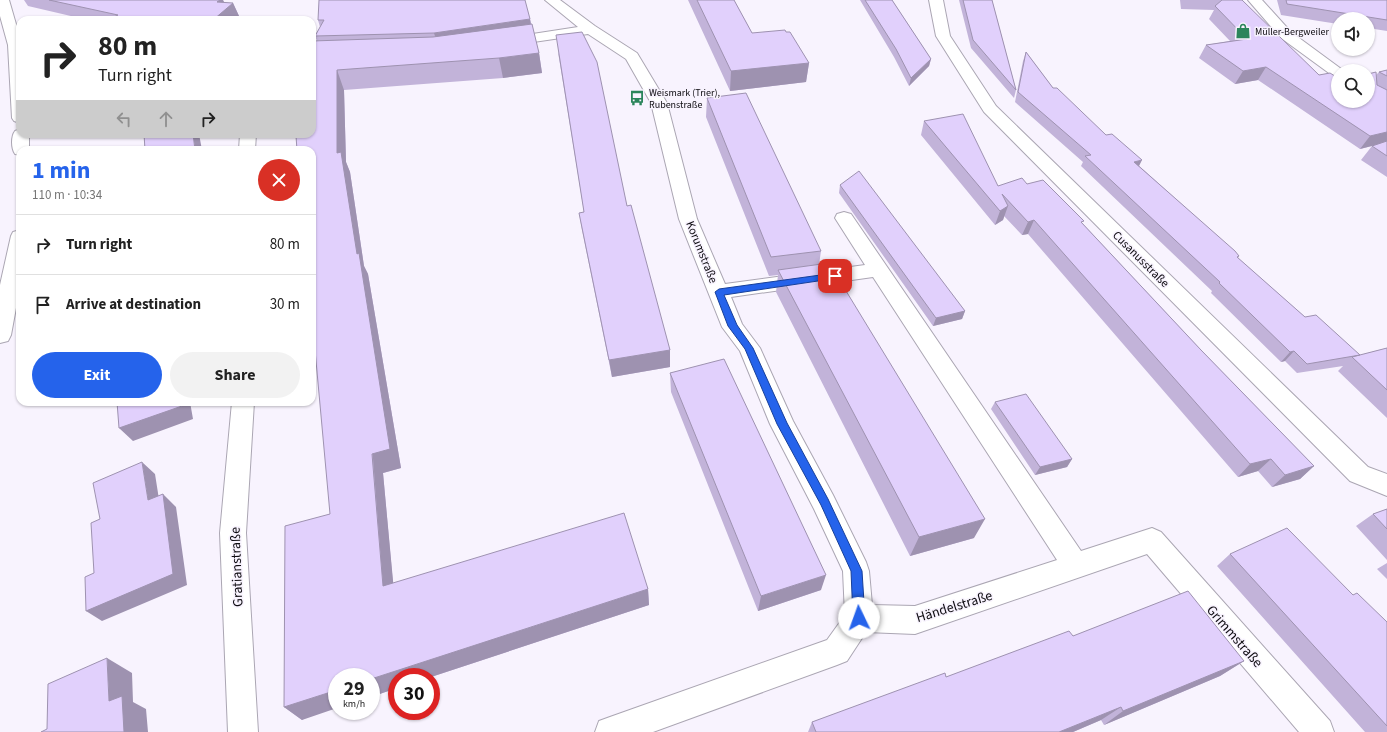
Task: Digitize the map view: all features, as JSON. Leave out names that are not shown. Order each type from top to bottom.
[{"type":"street","points":[[2,0],[16,42]]},
{"type":"street","name":"Korumstraße","points":[[552,0],[590,29],[632,56],[659,104],[688,219],[733,326],[749,348],[782,424],[824,502],[856,571],[859,618]]},
{"type":"street","name":"Cusanusstraße","points":[[936,0],[943,36],[990,109],[1359,474],[1387,485]]},
{"type":"street","points":[[1255,0],[1286,34],[1331,68]]},
{"type":"street","points":[[494,44],[590,29]]},
{"type":"street","points":[[844,218],[1076,566]]},
{"type":"street","points":[[0,335],[16,256]]},
{"type":"street","points":[[719,292],[878,270]]},
{"type":"street","name":"Gratianstraße","points":[[243,406],[233,533],[243,732]]},
{"type":"street","name":"Händelstraße","points":[[859,618],[915,620],[1152,540]]},
{"type":"street","name":"Grimmstraße","points":[[1152,540],[1318,732]]},
{"type":"street","points":[[610,732],[837,650],[859,618]]},
{"type":"building","points":[[49,0],[220,0],[217,2],[233,3],[218,16],[116,16],[118,15]]},
{"type":"building","points":[[319,0],[525,0],[530,19],[434,33],[316,36],[324,20],[318,20]]},
{"type":"building","points":[[697,0],[734,0],[752,33],[785,30],[786,32],[790,32],[809,63],[731,71]]},
{"type":"building","points":[[865,0],[892,0],[931,59],[911,78],[896,49]]},
{"type":"building","points":[[963,0],[992,0],[1016,90],[973,40]]},
{"type":"building","points":[[1222,0],[1242,0],[1319,75],[1331,74],[1331,108],[1375,108],[1376,72],[1377,85],[1387,90],[1387,132],[1370,136],[1266,67],[1243,71],[1206,45],[1247,39],[1215,6]]},
{"type":"building","points":[[1286,0],[1387,0],[1387,20],[1375,18],[1375,12],[1337,12],[1287,4]]},
{"type":"building","points":[[532,24],[539,53],[499,58],[337,70],[337,153],[341,152],[357,254],[359,253],[390,449],[372,454],[383,586],[624,513],[648,589],[405,668],[388,668],[388,673],[380,676],[380,668],[328,668],[328,693],[284,707],[285,526],[330,514],[316,361],[316,146],[297,146],[296,138],[316,138],[316,41],[433,37]]},
{"type":"building","points":[[582,32],[597,62],[627,206],[631,205],[670,350],[609,360],[579,213],[584,212],[556,35]]},
{"type":"building","points":[[1026,52],[1053,88],[1057,88],[1106,135],[1112,134],[1142,160],[1134,162],[1235,251],[1239,256],[1237,257],[1305,317],[1316,315],[1360,355],[1307,364],[1294,351],[1290,352],[1219,283],[1220,282],[1085,156],[1091,155],[1018,92]]},
{"type":"building","points":[[1387,70],[1387,76],[1379,72]]},
{"type":"building","points":[[746,93],[821,251],[771,257],[707,98]]},
{"type":"building","points":[[963,114],[998,186],[1022,178],[1027,184],[1043,180],[1084,221],[1081,222],[1201,350],[1314,466],[1285,475],[1271,459],[1250,464],[1034,220],[1028,222],[1002,194],[1008,206],[1000,211],[924,121]]},
{"type":"building","points":[[144,138],[194,138],[194,146],[145,146]]},
{"type":"building","points":[[1387,141],[1387,156],[1372,146]]},
{"type":"building","points":[[859,171],[965,311],[936,318],[840,185]]},
{"type":"building","points":[[829,263],[985,519],[919,537],[778,270]]},
{"type":"building","points":[[1387,348],[1387,390],[1352,357]]},
{"type":"building","points":[[724,359],[826,575],[761,596],[670,373]]},
{"type":"building","points":[[1026,394],[1072,459],[1040,467],[995,402]]},
{"type":"building","points":[[117,406],[182,406],[119,428]]},
{"type":"building","points":[[142,462],[148,500],[163,494],[173,574],[86,611],[85,577],[94,573],[91,523],[100,519],[93,483]]},
{"type":"building","points":[[1387,509],[1387,529],[1373,514]]},
{"type":"building","points":[[1287,528],[1353,595],[1357,593],[1387,622],[1387,726],[1230,554]]},
{"type":"building","points":[[1188,591],[1244,661],[1123,711],[1121,707],[1059,732],[816,732],[812,722],[945,673],[946,677],[1069,631],[1073,636]]},
{"type":"building","points":[[107,658],[109,701],[122,696],[124,732],[41,732],[47,729],[48,684]]},
{"type":"place","name":"Müller-Bergweiler","points":[[1243,31]]},
{"type":"place","name":"Weismark (Trier), Rubenstraße","points":[[637,98]]},
{"type":"route","points":[[835,276],[719,292],[733,326],[749,348],[782,424],[824,502],[856,571],[859,618]]}]
